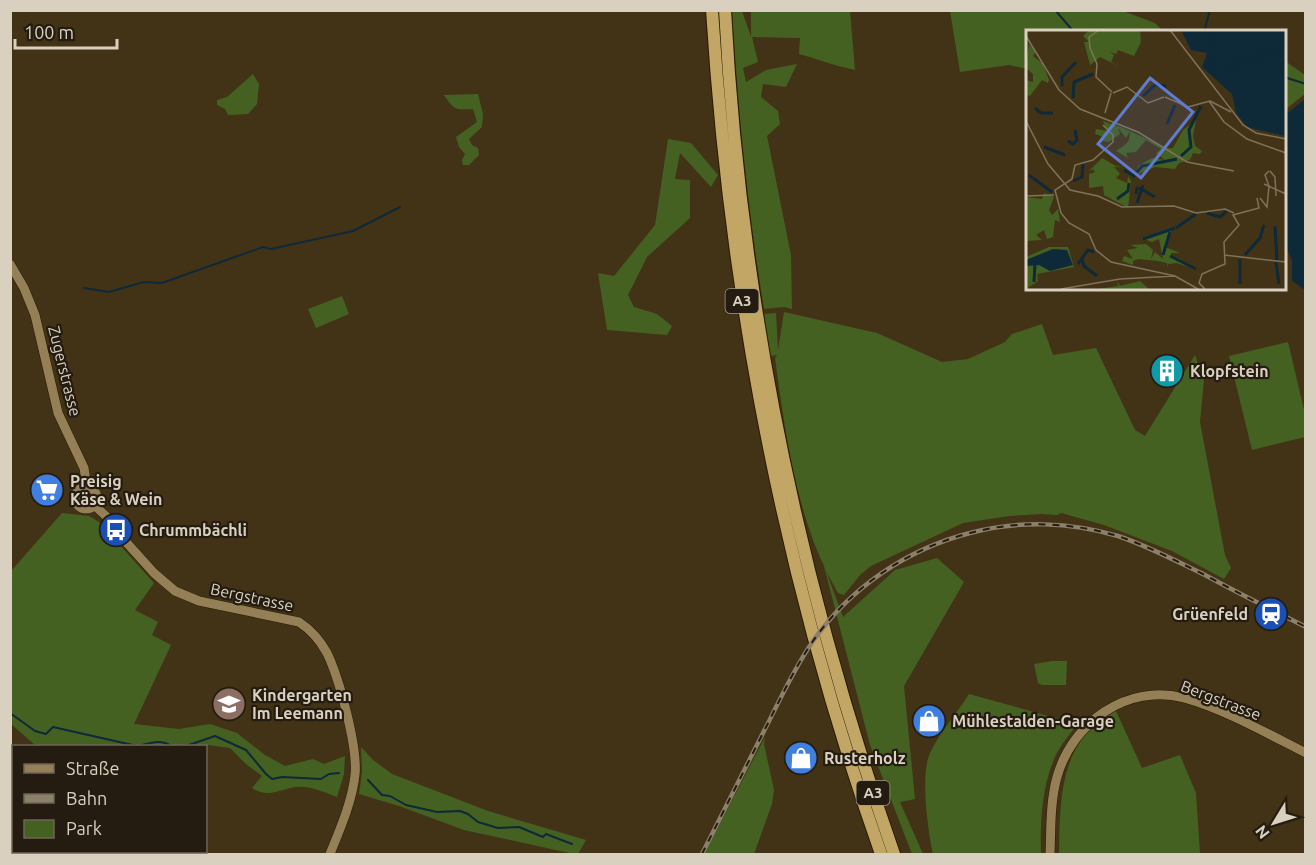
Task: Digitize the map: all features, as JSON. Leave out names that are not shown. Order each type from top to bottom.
[{"type":"highway","name":"A3","points":[[712,10],[718,99],[733,239],[747,334],[766,435],[787,535],[820,660],[881,855]]},
{"type":"highway","name":"A3","points":[[725,10],[734,133],[745,233],[780,442],[831,653],[894,855]]},
{"type":"main road","name":"Zugerstrasse","points":[[10,264],[24,288],[35,315],[58,413],[84,468],[87,487]]},
{"type":"main road","name":"Bergstrasse","points":[[87,487],[93,489],[97,495],[94,505],[85,508],[76,502],[78,491],[87,487]]},
{"type":"main road","name":"Bergstrasse","points":[[94,505],[108,518],[154,573],[175,591],[199,601],[299,622],[307,627],[321,643],[327,654],[346,712],[356,763],[351,794],[330,855]]},
{"type":"main road","name":"Bergstrasse","points":[[1050,855],[1053,798],[1064,758],[1080,732],[1093,718],[1121,703],[1148,696],[1184,698],[1239,721],[1305,753]]},
{"type":"green space","points":[[732,11],[742,11],[751,37],[751,11],[850,11],[855,70],[799,54],[800,38],[752,37],[758,62],[743,68],[746,82],[766,70],[797,64],[786,87],[763,84],[761,97],[778,111],[780,124],[767,136],[791,255],[792,309],[784,307],[764,309],[744,160]]},
{"type":"green space","points":[[950,11],[1123,11],[1155,23],[1162,30],[1026,30],[1026,69],[1009,65],[960,72]]},
{"type":"green space","points":[[1286,62],[1305,75],[1306,93],[1286,109]]},
{"type":"green space","points":[[253,74],[259,84],[257,104],[248,114],[228,115],[225,109],[217,105],[217,100],[227,97]]},
{"type":"green space","points":[[478,94],[483,114],[482,127],[469,139],[472,145],[478,148],[479,155],[469,165],[463,165],[462,160],[465,154],[459,147],[456,137],[477,122],[473,109],[455,108],[444,95]]},
{"type":"green space","points":[[668,139],[691,143],[718,175],[711,187],[680,153],[675,179],[690,180],[690,218],[647,257],[628,295],[634,307],[657,314],[672,326],[667,335],[607,330],[598,273],[614,276],[655,225]]},
{"type":"green space","points":[[342,296],[349,314],[316,328],[308,309]]},
{"type":"green space","points":[[784,312],[877,333],[942,362],[968,359],[1005,342],[1012,334],[1042,324],[1053,355],[1096,348],[1135,430],[1145,436],[1195,355],[1204,380],[1200,422],[1225,555],[1231,568],[1224,579],[1172,551],[1104,525],[1061,513],[1010,516],[963,523],[871,566],[860,575],[844,595],[838,593],[826,571],[843,617],[895,570],[937,558],[964,582],[904,686],[915,799],[900,802],[923,854],[912,854],[870,745],[824,566],[805,517],[798,491],[782,410],[775,358],[777,355],[770,356],[764,314],[776,313],[778,350]]},
{"type":"green space","points":[[1288,342],[1305,414],[1305,437],[1252,450],[1229,356]]},
{"type":"green space","points":[[62,513],[89,516],[99,522],[154,583],[135,610],[158,622],[152,635],[171,645],[134,724],[179,729],[210,724],[237,733],[265,755],[285,766],[313,759],[324,764],[345,756],[344,774],[337,797],[304,787],[272,793],[259,792],[252,788],[262,776],[230,748],[208,745],[35,745],[11,724],[11,571]]},
{"type":"green space","points":[[1067,661],[1066,685],[1038,683],[1034,664]]},
{"type":"green space","points":[[969,694],[1077,724],[1058,751],[1048,775],[1042,815],[1041,854],[933,854],[925,788],[927,762],[939,738]]},
{"type":"green space","points":[[1116,711],[1142,768],[1180,755],[1196,793],[1200,854],[1059,854],[1062,792],[1073,754],[1083,738],[1097,723]]},
{"type":"green space","points":[[765,737],[764,744],[774,790],[772,804],[754,854],[704,854]]},
{"type":"green space","points":[[361,747],[373,760],[392,774],[488,811],[586,840],[578,854],[574,854],[464,830],[359,794],[362,773]]},
{"type":"water","points":[[1305,99],[1305,290],[1292,281],[1292,261],[1286,246],[1286,114]]},
{"type":"waterway","points":[[1055,10],[1072,30]]},
{"type":"waterway","points":[[1205,30],[1210,10]]},
{"type":"waterway","points":[[1286,78],[1306,84]]},
{"type":"waterway","points":[[84,288],[109,292],[144,282],[162,283],[263,247],[271,249],[353,231],[400,207]]},
{"type":"waterway","points":[[10,713],[35,731],[46,734],[53,727],[133,745]]},
{"type":"waterway","points":[[189,745],[215,736],[246,750],[272,779],[282,777],[321,779],[329,774],[339,773]]},
{"type":"waterway","points":[[142,745],[159,742],[169,745]]},
{"type":"waterway","points":[[368,780],[382,795],[390,796],[406,805],[437,812],[460,811],[478,822],[498,828],[519,827],[543,837],[546,834],[572,844]]},
{"type":"railway","points":[[702,854],[793,675],[813,641],[844,604],[862,588],[902,560],[947,540],[1007,526],[1063,525],[1100,531],[1162,554],[1306,627]]},
{"type":"place","name":"Klopfstein","points":[[1167,371]]},
{"type":"place","name":"Preisig Käse & Wein","points":[[47,490]]},
{"type":"place","name":"Chrummbächli","points":[[116,530]]},
{"type":"place","name":"Grüenfeld","points":[[1271,614]]},
{"type":"place","name":"Kindergarten Im Leemann","points":[[229,704]]},
{"type":"place","name":"Mühlestalden-Garage","points":[[929,721]]},
{"type":"place","name":"Rusterholz","points":[[801,758]]}]
